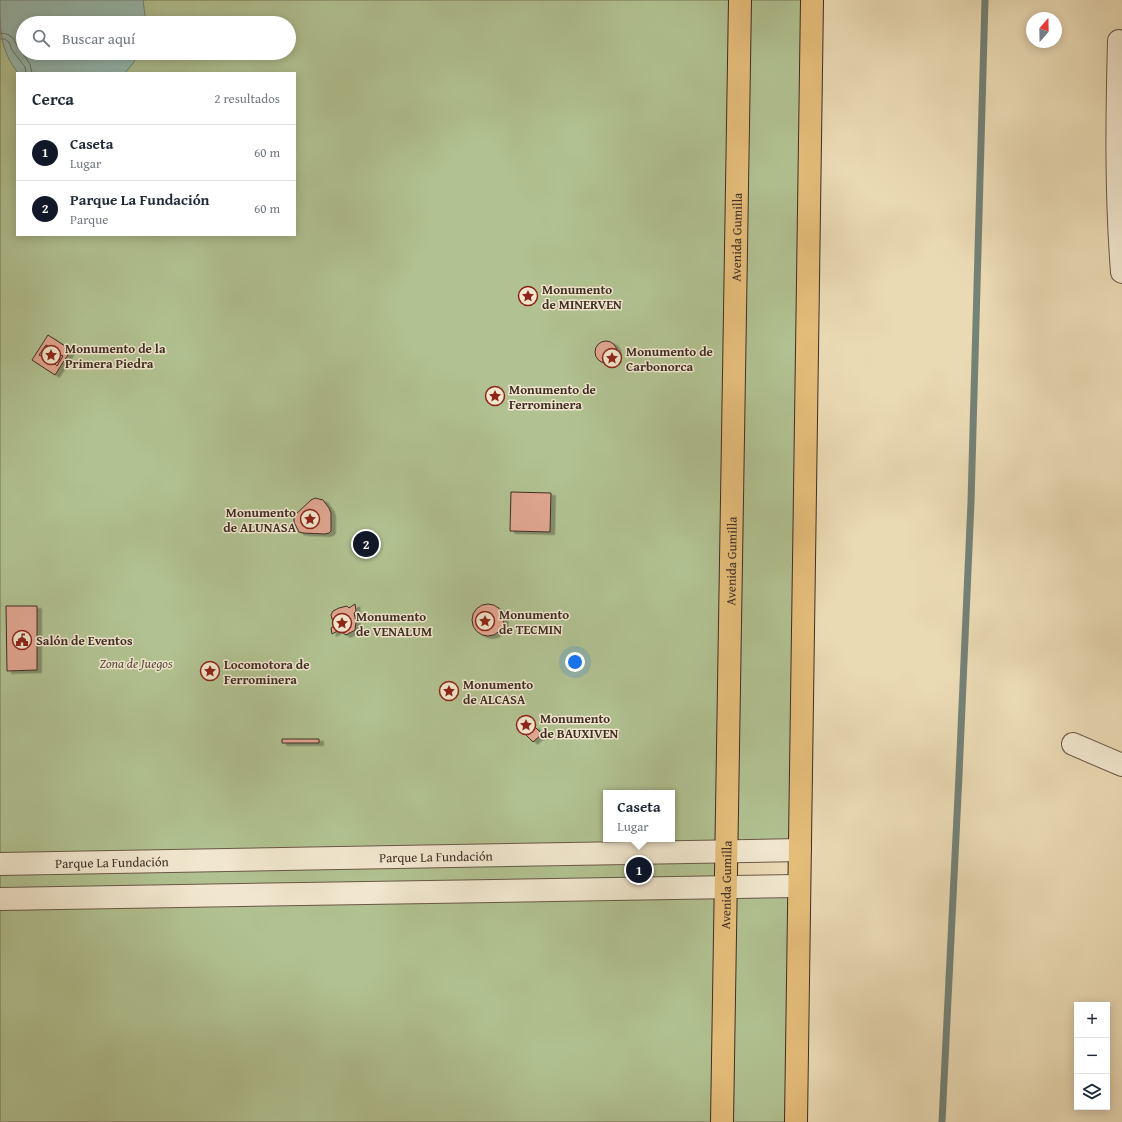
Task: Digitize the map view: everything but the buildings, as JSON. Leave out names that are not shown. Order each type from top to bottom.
[{"type":"main road","name":"Avenida Gumilla","points":[[722,1122],[740,0]]},
{"type":"main road","points":[[796,1122],[812,0]]},
{"type":"street","points":[[1119,41],[1117,118],[1118,196],[1122,272]]},
{"type":"street","points":[[1073,744],[1122,765]]},
{"type":"street","name":"Parque La Fundación","points":[[0,864],[800,850]]},
{"type":"street","points":[[0,899],[799,886]]},
{"type":"green space","name":"Zona de Juegos","points":[[0,0],[740,0],[722,1122],[0,1122]]},
{"type":"green space","points":[[745,0],[809,0],[797,849],[729,850]]},
{"type":"green space","points":[[729,889],[797,889],[792,1122],[727,1122]]},
{"type":"water","points":[[0,0],[143,0],[145,16],[16,16],[16,60],[135,60],[126,72],[17,72],[4,48],[0,21]]},
{"type":"waterway","points":[[942,1122],[971,502],[985,0]]},
{"type":"place","name":"Monumento de MINERVEN","points":[[528,296]]},
{"type":"place","name":"Monumento de la Primera Piedra","points":[[51,355]]},
{"type":"place","name":"Monumento de Carbonorca","points":[[612,358]]},
{"type":"place","name":"Monumento de Ferrominera","points":[[495,396]]},
{"type":"place","name":"Monumento de ALUNASA","points":[[310,519]]},
{"type":"place","name":"Parque La Fundación","points":[[366,544]]},
{"type":"place","name":"Monumento de TECMIN","points":[[485,621]]},
{"type":"place","name":"Monumento de VENALUM","points":[[342,623]]},
{"type":"place","name":"Salón de Eventos","points":[[22,640]]},
{"type":"place","name":"Locomotora de Ferrominera","points":[[210,671]]},
{"type":"place","name":"Monumento de ALCASA","points":[[449,691]]},
{"type":"place","name":"Monumento de BAUXIVEN","points":[[526,725]]},
{"type":"place","name":"Caseta","points":[[639,870]]}]
